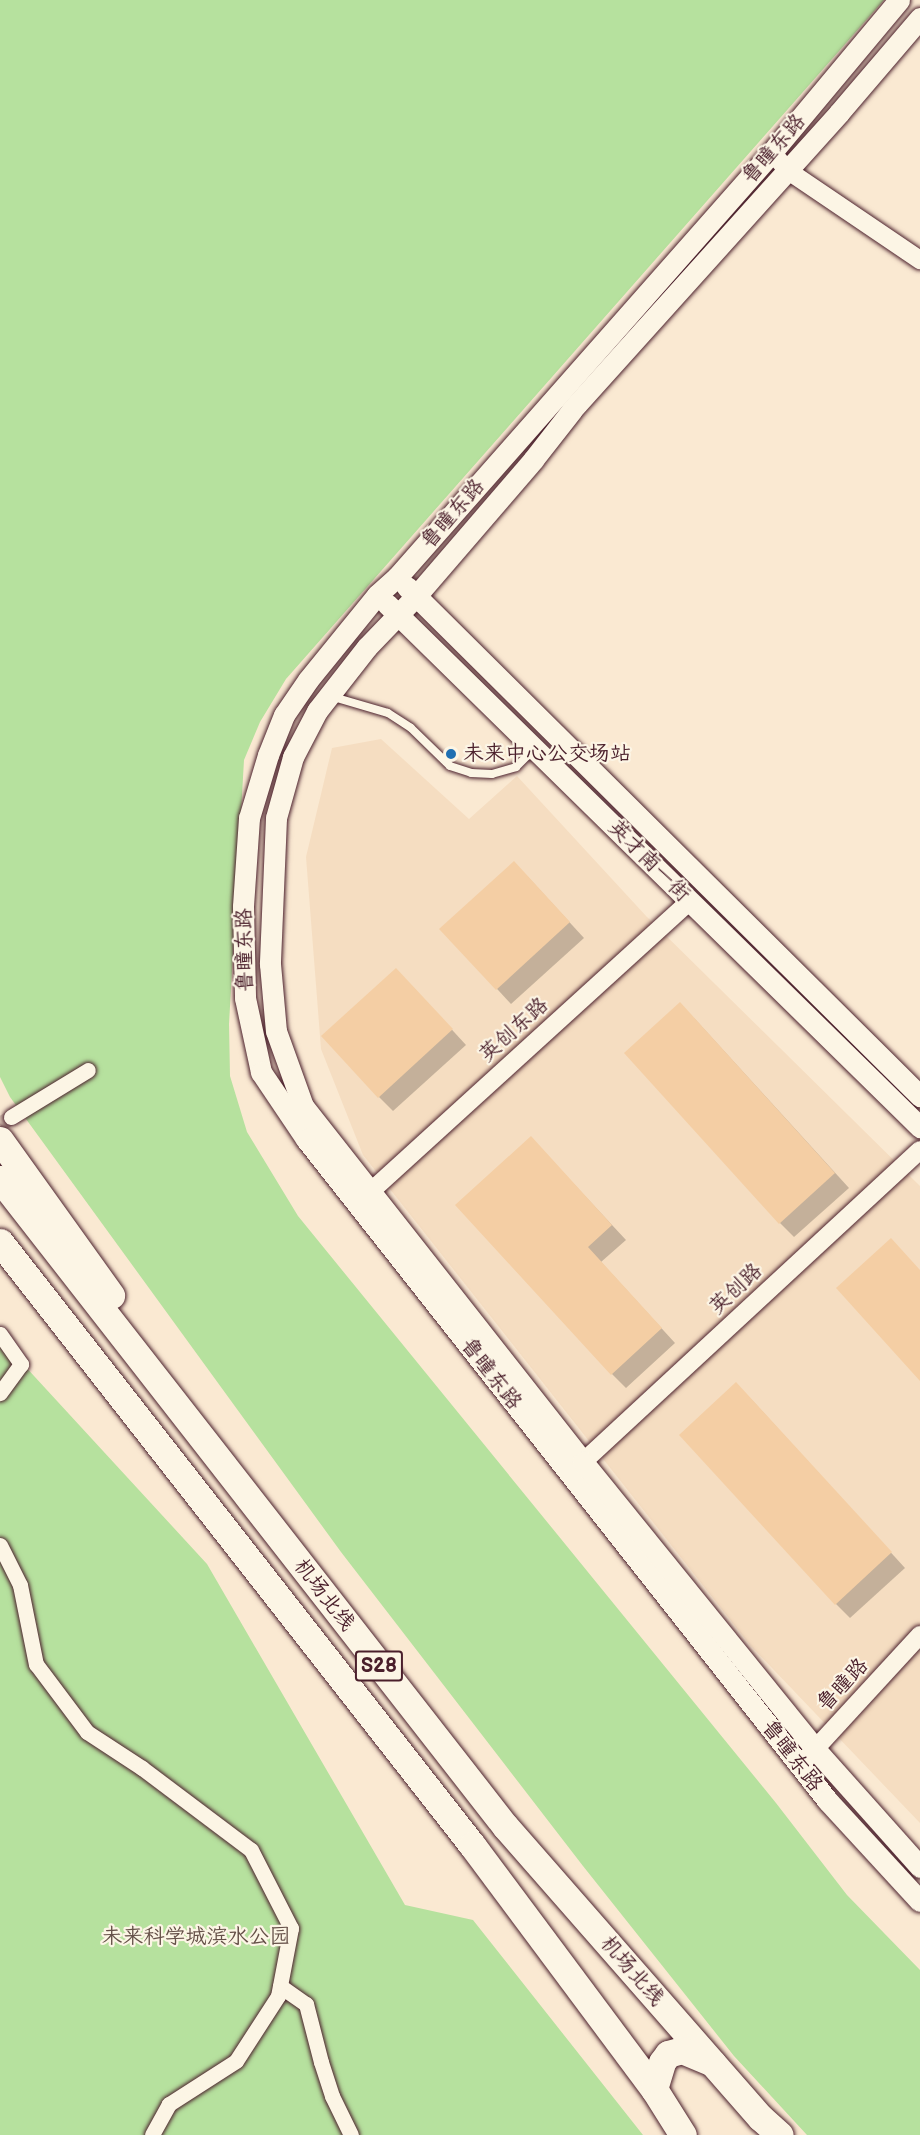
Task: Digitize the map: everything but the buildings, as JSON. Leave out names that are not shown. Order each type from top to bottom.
[{"type":"highway","points":[[5,1128],[89,1263],[247,1497]]},
{"type":"highway","name":"机场北线","points":[[0,1179],[505,1826],[761,2118],[780,2135]]},
{"type":"highway","name":"机场北线","points":[[6,1250],[472,1845],[654,2089],[683,2135]]},
{"type":"highway","points":[[654,2089],[662,2062],[668,2054],[682,2050],[713,2063]]},
{"type":"main road","name":"鲁瞳东路","points":[[899,0],[772,152],[397,577],[377,595],[308,680],[284,715],[268,755],[249,818],[243,907],[245,998],[261,1072],[306,1139],[827,1800],[920,1902]]},
{"type":"main road","name":"鲁瞳东路","points":[[920,18],[572,410],[533,460],[416,596],[367,647],[329,696],[301,739],[276,818],[270,964],[276,1031],[303,1106],[369,1193],[583,1462],[815,1749],[920,1867]]},
{"type":"main road","name":"英才南一街","points":[[397,577],[920,1096]]},
{"type":"main road","name":"英才南一街","points":[[377,595],[399,614],[920,1127]]},
{"type":"street","points":[[772,152],[787,170],[920,260]]},
{"type":"street","name":"英创东路","points":[[369,1193],[690,901]]},
{"type":"street","points":[[5,1128],[88,1070]]},
{"type":"street","name":"英创路","points":[[583,1462],[920,1150]]},
{"type":"street","points":[[0,1334],[21,1364],[0,1393]]},
{"type":"street","points":[[0,1545],[20,1585],[36,1664],[87,1732],[142,1768],[251,1850],[291,1928],[278,1996],[236,2061],[169,2104],[152,2135]]},
{"type":"street","name":"鲁瞳路","points":[[800,1766],[920,1635]]},
{"type":"street","points":[[280,1986],[306,2004],[327,2079],[351,2135]]},
{"type":"lane","points":[[329,696],[388,713],[411,728],[450,766],[471,773],[492,774],[516,767],[535,748]]},
{"type":"shaded area","points":[[381,739],[469,819],[517,776],[647,917],[920,1186],[920,1823],[750,1645],[363,1155],[321,1049],[306,857],[332,748]]},
{"type":"green space","points":[[0,0],[884,0],[286,679],[260,722],[244,760],[229,1024],[230,1076],[247,1132],[298,1216],[776,1803],[847,1895],[920,1970],[920,2135],[807,2135],[734,2056],[583,1866],[341,1552],[10,1097],[0,1077]]},
{"type":"green space","name":"未来科学城滨水公园","points":[[0,1339],[207,1564],[405,1905],[473,1920],[643,2135],[0,2135]]},
{"type":"tunnel","points":[[0,1124],[11,1117]]},
{"type":"place","name":"未来中心公交场站","points":[[451,754]]}]
